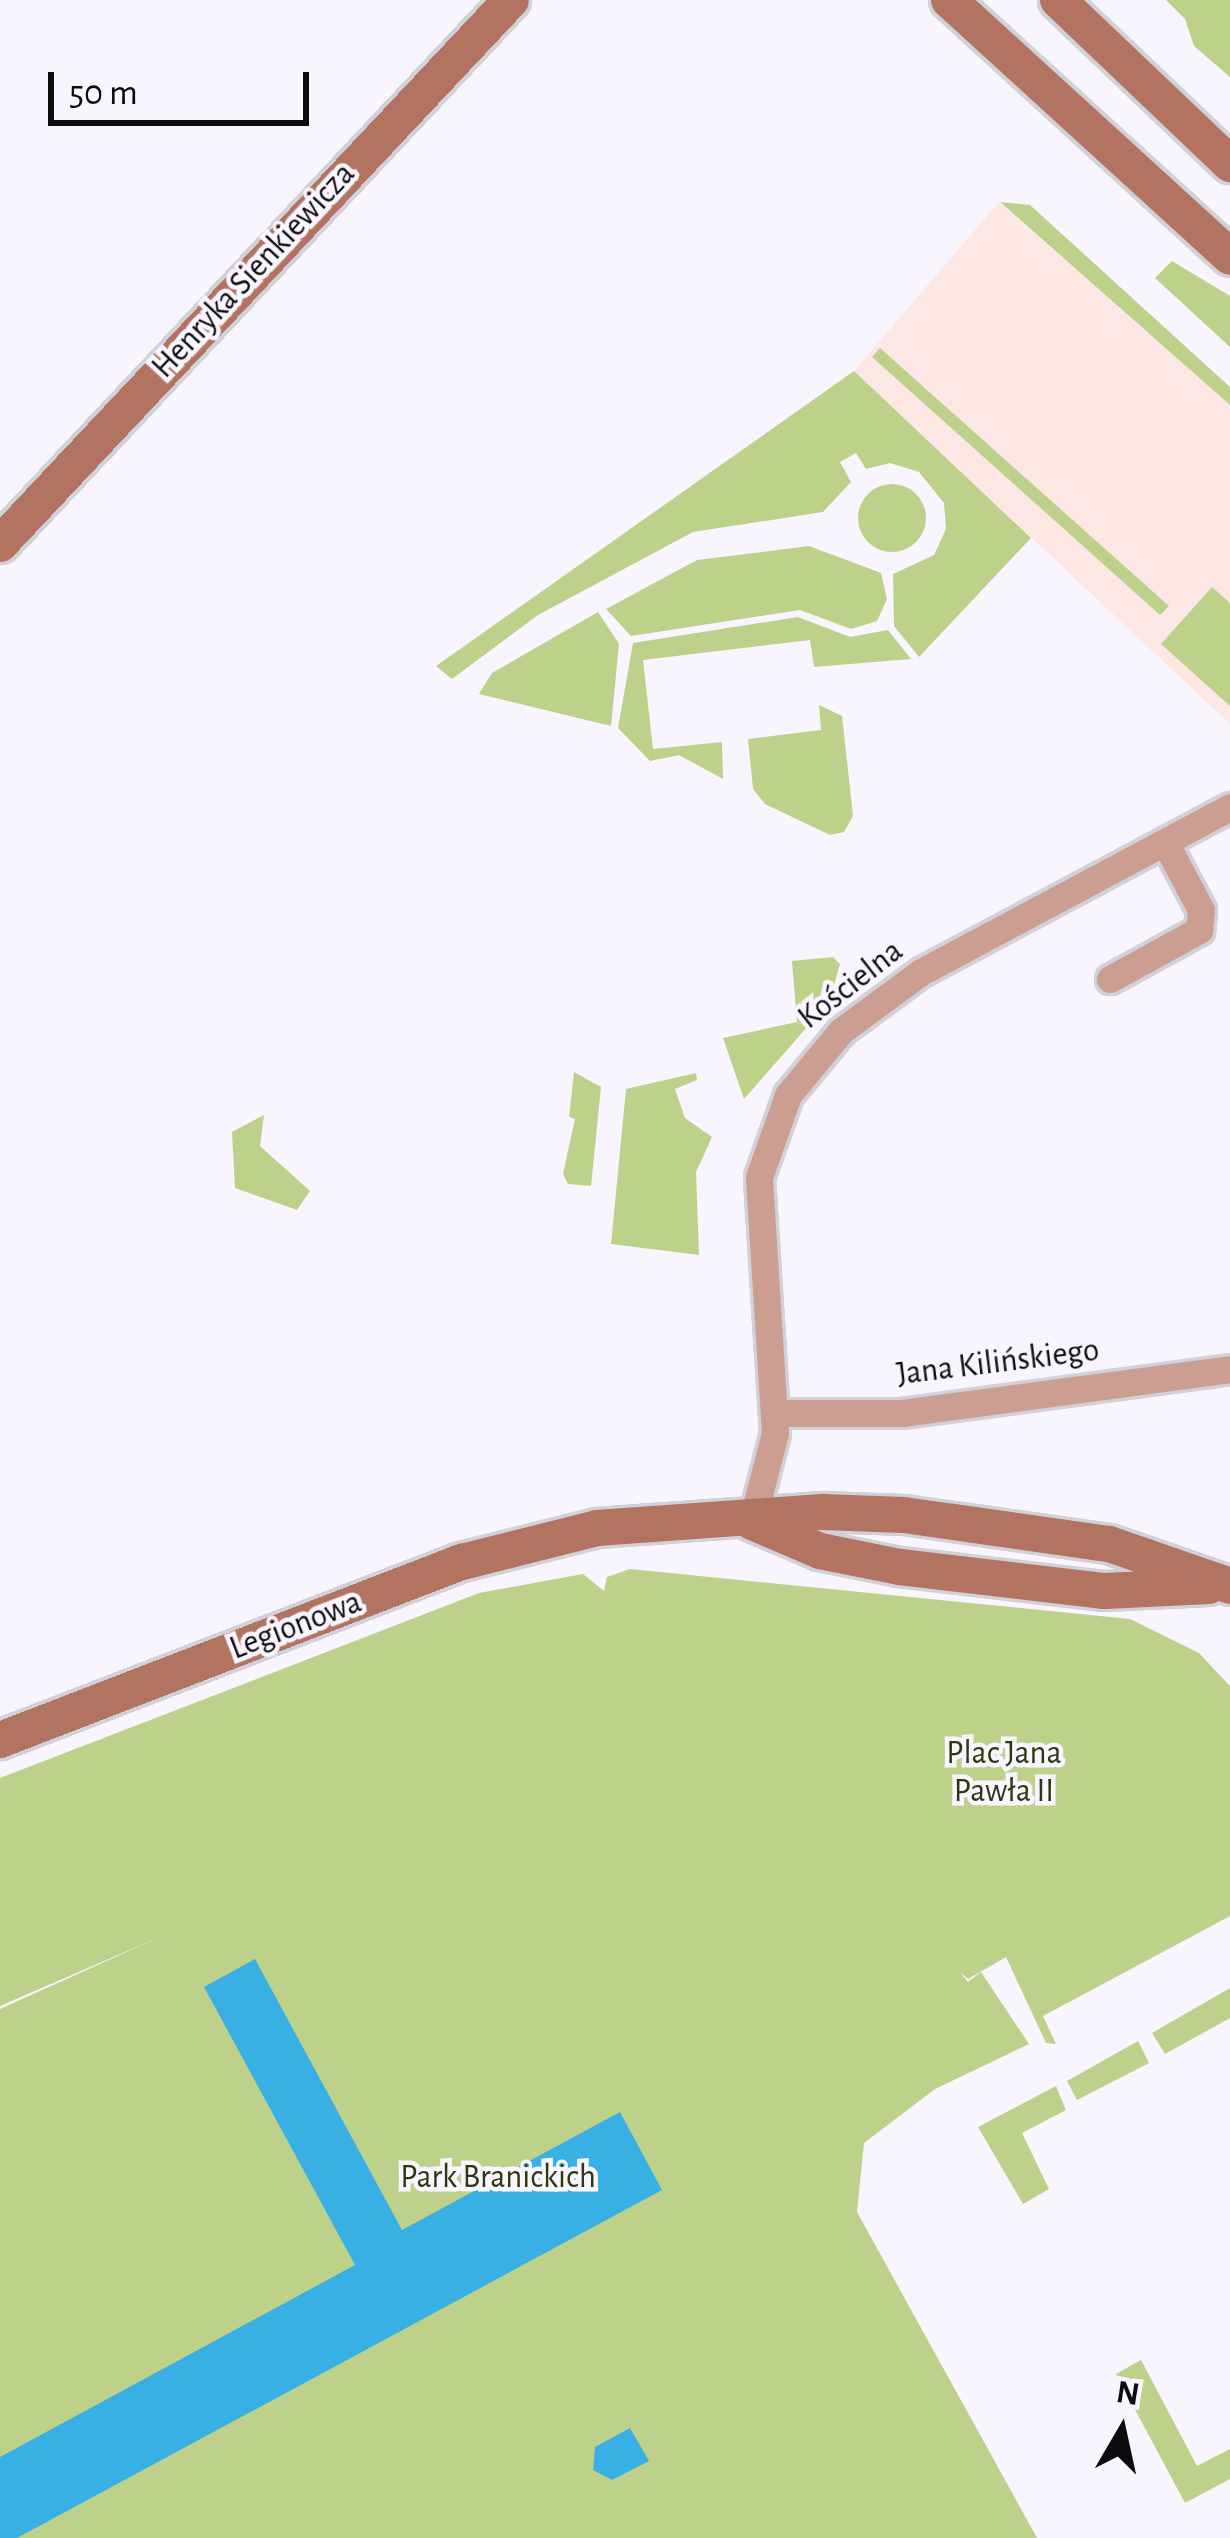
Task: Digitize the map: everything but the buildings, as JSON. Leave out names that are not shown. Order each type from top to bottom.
[{"type":"main road","name":"Henryka Sienkiewicza","points":[[0,544],[511,0]]},
{"type":"main road","points":[[949,0],[1230,256]]},
{"type":"main road","points":[[1058,0],[1230,164]]},
{"type":"main road","points":[[752,1522],[822,1512],[927,1518],[1109,1544],[1227,1586]]},
{"type":"main road","points":[[752,1522],[820,1551],[900,1567],[1105,1591],[1227,1586]]},
{"type":"main road","name":"Legionowa","points":[[0,1740],[462,1562],[597,1528],[752,1522]]},
{"type":"street","name":"Kościelna","points":[[752,1522],[774,1413],[759,1177],[788,1095],[841,1031],[904,984],[1230,807]]},
{"type":"street","points":[[1110,979],[1198,930],[1201,910],[1166,842]]},
{"type":"street","name":"Jana Kilińskiego","points":[[774,1413],[902,1414],[1230,1369]]},
{"type":"shaded area","points":[[999,202],[1230,405],[1230,724],[854,371]]},
{"type":"green space","points":[[1166,0],[1230,0],[1230,77],[1194,46],[1185,19]]},
{"type":"green space","points":[[1000,202],[1030,205],[1230,387],[1230,405]]},
{"type":"green space","points":[[1172,261],[1230,296],[1230,347],[1155,278]]},
{"type":"green space","points":[[880,348],[1169,606],[1160,615],[872,357]]},
{"type":"green space","points":[[854,371],[1031,538],[919,657],[894,626],[893,574],[934,555],[946,529],[944,503],[919,472],[890,463],[866,469],[856,453],[840,462],[851,482],[823,512],[693,532],[538,615],[452,679],[436,666]]},
{"type":"green space","points":[[892,484],[916,494],[926,518],[916,542],[892,552],[868,542],[858,518],[868,494]]},
{"type":"green space","points":[[809,546],[881,573],[887,599],[877,621],[851,629],[800,610],[631,636],[606,609],[697,560]]},
{"type":"green space","points":[[1212,587],[1230,603],[1230,706],[1161,644]]},
{"type":"green space","points":[[598,612],[619,644],[611,726],[479,694],[492,673]]},
{"type":"green space","points":[[798,617],[850,637],[888,630],[911,659],[814,667],[810,640],[643,660],[653,749],[722,742],[723,779],[679,755],[650,761],[618,728],[633,643]]},
{"type":"green space","points":[[819,705],[842,716],[853,816],[844,832],[830,835],[765,804],[753,789],[748,739],[821,730]]},
{"type":"green space","points":[[833,957],[840,964],[829,1002],[744,1099],[723,1038],[797,1022],[792,961]]},
{"type":"green space","points":[[574,1072],[601,1087],[591,1186],[568,1184],[563,1174],[575,1119],[569,1117]]},
{"type":"green space","points":[[696,1073],[697,1080],[675,1089],[685,1118],[712,1137],[696,1172],[699,1255],[611,1244],[626,1089]]},
{"type":"green space","points":[[264,1115],[260,1146],[310,1191],[297,1210],[235,1188],[232,1132]]},
{"type":"green space","name":"Park Branickich","points":[[630,1569],[1130,1619],[1199,1653],[1230,1686],[1230,1916],[1043,2016],[1056,2044],[1046,2043],[1006,1957],[968,1979],[960,1972],[968,1982],[981,1972],[1029,2044],[935,2089],[864,2143],[857,2212],[1037,2538],[0,2538],[0,2009],[162,1936],[0,2006],[0,1778],[479,1593],[583,1574],[604,1591],[607,1577]]},
{"type":"green space","points":[[1230,1988],[1230,2018],[1165,2054],[1152,2033]]},
{"type":"green space","points":[[1138,2041],[1149,2063],[1077,2100],[1067,2081]]},
{"type":"green space","points":[[1056,2086],[1066,2110],[1022,2133],[1049,2189],[1023,2204],[978,2127]]},
{"type":"green space","points":[[1141,2360],[1197,2466],[1230,2449],[1230,2479],[1185,2503],[1116,2374]]},
{"type":"water","points":[[255,1959],[402,2230],[620,2112],[662,2190],[17,2538],[0,2538],[0,2457],[355,2265],[204,1987]]},
{"type":"water","points":[[630,2428],[649,2461],[612,2480],[593,2470],[595,2447]]},
{"type":"park label","name":"Plac Jana Pawła II","points":[[1004,1773]]}]
